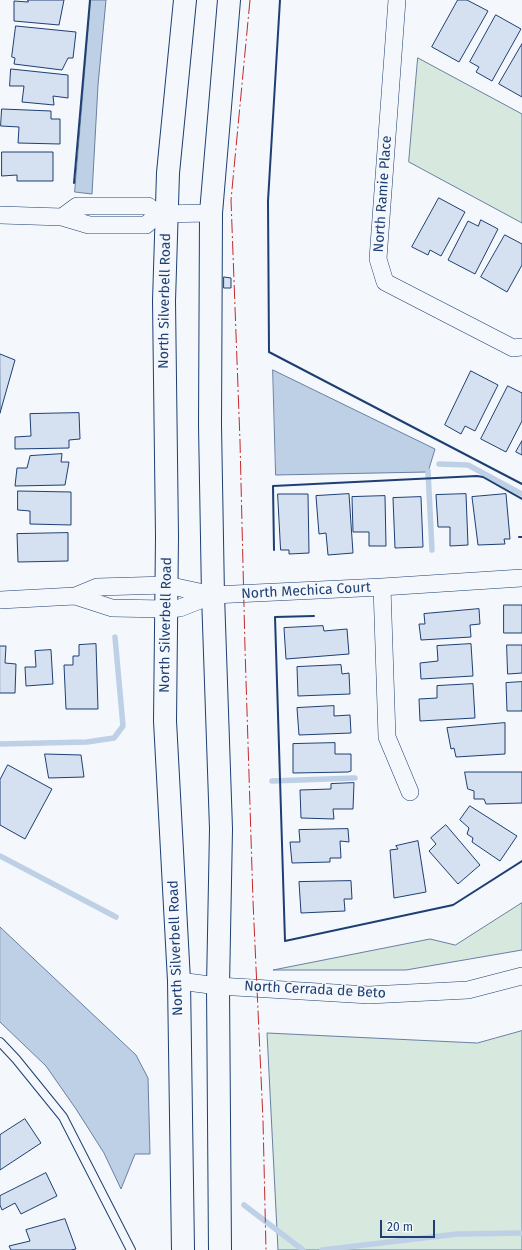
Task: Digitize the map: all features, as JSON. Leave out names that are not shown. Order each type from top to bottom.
[{"type":"main road","name":"North Silverbell Road","points":[[183,1250],[179,981],[165,721],[167,537],[162,215],[168,173],[185,0]]},
{"type":"main road","points":[[220,1250],[218,986],[222,829],[213,595],[210,424],[212,259],[211,213],[229,0]]},
{"type":"street","name":"North Ramie Place","points":[[397,0],[378,259],[385,282],[513,348],[522,347]]},
{"type":"street","points":[[0,215],[62,217],[77,206],[148,206],[162,215],[211,213]]},
{"type":"street","points":[[382,587],[522,578]]},
{"type":"street","points":[[0,600],[75,596],[97,587],[166,585],[213,595]]},
{"type":"street","name":"North Mechica Court","points":[[75,596],[112,608],[166,609],[180,608],[213,595],[382,587],[387,737],[410,792]]},
{"type":"street","name":"North Cerrada de Beto","points":[[179,981],[218,986],[369,995],[468,990],[522,976]]},
{"type":"lane","points":[[0,1042],[16,1059],[62,1117],[131,1250]]},
{"type":"shaded area","points":[[418,58],[522,114],[522,223],[409,162]]},
{"type":"shaded area","points":[[522,903],[522,950],[406,970],[273,970],[430,939],[455,945]]},
{"type":"shaded area","points":[[522,1031],[522,1250],[278,1250],[267,1033],[477,1043]]},
{"type":"water","points":[[91,0],[106,0],[98,85],[92,194],[75,192]]},
{"type":"water","points":[[273,370],[435,449],[428,472],[276,475]]},
{"type":"water","points":[[0,927],[136,1055],[148,1078],[150,1154],[135,1154],[121,1189],[104,1153],[46,1066],[0,1022]]},
{"type":"building","points":[[28,0],[64,0],[59,25],[14,21],[14,1],[28,2]]},
{"type":"building","points":[[458,0],[467,0],[488,11],[459,62],[432,47]]},
{"type":"building","points":[[496,15],[521,29],[492,81],[476,72],[479,67],[470,62]]},
{"type":"building","points":[[16,26],[76,32],[73,58],[68,58],[62,70],[14,64],[15,58],[12,57]]},
{"type":"building","points":[[522,44],[522,97],[499,84]]},
{"type":"building","points":[[11,69],[68,75],[68,98],[53,96],[54,105],[22,102],[24,86],[10,86]]},
{"type":"building","points":[[2,109],[51,111],[51,119],[60,119],[60,144],[18,143],[19,127],[1,126]]},
{"type":"building","points":[[2,152],[53,152],[53,181],[17,181],[17,175],[2,176]]},
{"type":"building","points":[[439,198],[465,212],[441,256],[430,250],[428,255],[412,247]]},
{"type":"building","points":[[481,220],[498,229],[475,274],[448,260],[468,221],[478,226]]},
{"type":"building","points":[[505,235],[522,244],[522,265],[507,292],[481,277]]},
{"type":"building","points":[[224,277],[231,278],[231,288],[224,288]]},
{"type":"building","points":[[0,354],[15,360],[0,413]]},
{"type":"building","points":[[471,371],[498,385],[475,431],[465,426],[461,434],[445,425]]},
{"type":"building","points":[[508,386],[522,393],[522,421],[506,452],[481,439]]},
{"type":"building","points":[[79,413],[80,439],[69,440],[69,448],[15,449],[15,437],[31,436],[30,414]]},
{"type":"building","points":[[522,441],[522,455],[516,452]]},
{"type":"building","points":[[62,454],[61,462],[69,462],[65,485],[15,486],[17,468],[27,468],[30,456]]},
{"type":"building","points":[[18,491],[71,492],[71,525],[30,524],[30,511],[18,510]]},
{"type":"building","points":[[278,494],[308,494],[309,553],[289,554],[289,550],[281,550]]},
{"type":"building","points":[[349,494],[353,553],[328,555],[326,533],[319,534],[316,496]]},
{"type":"building","points":[[466,494],[468,545],[450,546],[450,527],[438,527],[436,495]]},
{"type":"building","points":[[506,494],[510,539],[504,539],[505,544],[478,545],[472,497]]},
{"type":"building","points":[[385,496],[386,546],[369,546],[369,532],[353,532],[352,497]]},
{"type":"building","points":[[421,497],[423,547],[395,548],[393,498]]},
{"type":"building","points":[[68,533],[68,561],[18,562],[17,534]]},
{"type":"building","points":[[504,605],[522,605],[522,633],[504,633]]},
{"type":"building","points":[[479,609],[480,624],[470,625],[471,637],[421,640],[419,624],[425,624],[424,614]]},
{"type":"building","points":[[323,626],[324,631],[347,629],[349,654],[286,659],[284,628]]},
{"type":"building","points":[[96,644],[98,709],[66,709],[64,665],[73,665],[73,656],[79,656],[79,645]]},
{"type":"building","points":[[471,644],[473,676],[421,679],[420,663],[438,661],[437,646]]},
{"type":"building","points":[[507,645],[522,645],[522,673],[508,674]]},
{"type":"building","points":[[0,646],[6,646],[5,663],[16,664],[15,693],[0,693]]},
{"type":"building","points":[[51,650],[53,684],[26,686],[25,667],[36,667],[35,651]]},
{"type":"building","points":[[341,665],[342,674],[349,673],[350,694],[298,696],[297,667]]},
{"type":"building","points":[[522,682],[522,711],[507,711],[506,683]]},
{"type":"building","points":[[473,684],[475,718],[420,721],[419,699],[437,698],[437,686]]},
{"type":"building","points":[[334,706],[334,716],[350,715],[351,733],[299,735],[297,708]]},
{"type":"building","points":[[505,723],[505,754],[456,757],[454,748],[451,749],[447,728]]},
{"type":"building","points":[[335,743],[335,754],[351,754],[351,771],[293,773],[293,744]]},
{"type":"building","points":[[45,754],[81,755],[84,777],[49,778]]},
{"type":"building","points":[[8,765],[52,789],[25,839],[0,825],[0,780]]},
{"type":"building","points":[[465,772],[522,772],[522,803],[486,804],[484,799],[474,799],[474,791],[468,789]]},
{"type":"building","points":[[354,783],[353,809],[333,809],[334,819],[301,818],[300,790],[331,789],[331,784]]},
{"type":"building","points":[[470,806],[517,836],[500,861],[472,842],[473,838],[467,834],[469,828],[460,820]]},
{"type":"building","points":[[446,825],[480,865],[458,884],[429,851],[436,844],[431,838]]},
{"type":"building","points":[[348,829],[349,842],[340,841],[341,858],[330,858],[330,862],[292,863],[290,842],[300,842],[299,830]]},
{"type":"building","points":[[418,841],[426,892],[394,898],[390,850],[398,849],[396,846]]},
{"type":"building","points":[[351,881],[352,899],[344,899],[345,911],[301,913],[299,882]]},
{"type":"building","points":[[25,1119],[41,1143],[0,1170],[0,1135]]},
{"type":"building","points":[[46,1173],[57,1196],[21,1214],[15,1203],[2,1210],[0,1205],[0,1196]]},
{"type":"building","points":[[65,1219],[76,1249],[11,1250],[9,1246],[30,1241],[26,1230]]},
{"type":"waterway","points":[[439,464],[468,465],[522,494]]},
{"type":"waterway","points":[[428,471],[432,550]]},
{"type":"waterway","points":[[0,744],[87,742],[114,738],[123,726],[115,637]]},
{"type":"waterway","points":[[272,781],[355,778]]},
{"type":"waterway","points":[[0,856],[116,917]]},
{"type":"waterway","points":[[244,1205],[303,1250]]},
{"type":"waterway","points":[[322,1250],[457,1234],[522,1233]]},
{"type":"wall","points":[[74,183],[90,0]]},
{"type":"wall","points":[[280,0],[268,201],[269,352],[522,484]]},
{"type":"wall","points":[[274,550],[273,486],[477,476],[483,477],[522,499]]},
{"type":"wall","points":[[314,616],[275,617],[285,941],[453,905],[522,861]]},
{"type":"power","points":[[250,0],[231,200],[240,441],[253,901],[263,1120],[266,1250]]}]
